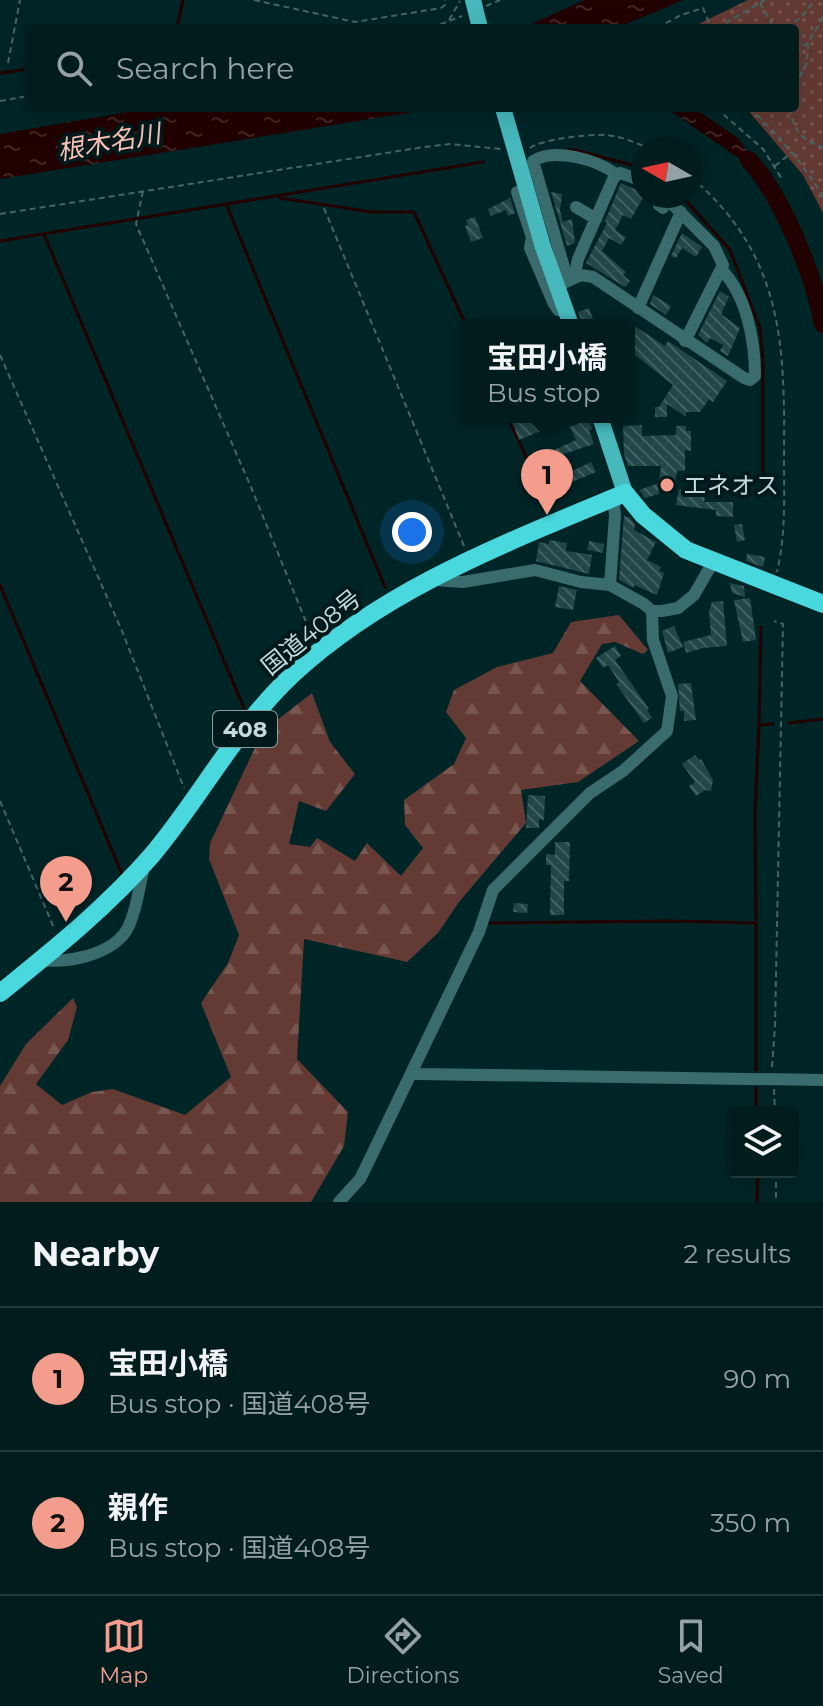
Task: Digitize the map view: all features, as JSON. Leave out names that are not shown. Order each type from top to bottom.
[{"type":"highway","name":"国道408号","points":[[0,993],[112,899],[191,804],[267,700],[319,651],[380,606],[430,579],[619,496]]},
{"type":"highway","points":[[619,496],[674,542],[713,562],[823,604]]},
{"type":"main road","points":[[473,0],[479,24]]},
{"type":"main road","points":[[504,112],[543,247],[566,282],[569,318]]},
{"type":"main road","points":[[601,423],[619,496]]},
{"type":"street","points":[[566,282],[533,161],[535,158],[557,155],[582,159],[616,174],[631,176]]},
{"type":"street","points":[[566,282],[616,174]]},
{"type":"street","points":[[517,192],[532,237],[530,248],[553,302],[569,318]]},
{"type":"street","points":[[576,207],[596,219]]},
{"type":"street","points":[[674,208],[714,246],[722,261],[722,270],[685,341]]},
{"type":"street","points":[[638,308],[681,212]]},
{"type":"street","points":[[566,282],[581,275],[593,277],[685,341],[750,380],[755,376],[753,334],[730,280],[722,270]]},
{"type":"street","points":[[610,585],[619,496]]},
{"type":"street","points":[[652,611],[678,608],[694,595],[713,562]]},
{"type":"street","points":[[339,1202],[360,1179],[479,932],[493,890],[590,793],[623,771],[667,731],[671,717],[672,696],[653,640],[652,611],[644,604],[610,585],[581,582],[535,570],[463,582],[430,579]]},
{"type":"street","points":[[41,960],[54,961],[98,953],[124,933],[135,906],[144,863]]},
{"type":"street","points":[[412,1071],[417,1074],[823,1080]]},
{"type":"path","points":[[8,63],[20,0]]},
{"type":"path","points":[[254,0],[355,22],[441,8],[445,0]]},
{"type":"path","points":[[448,22],[460,0]]},
{"type":"path","points":[[724,24],[765,0]]},
{"type":"path","points":[[793,24],[815,0]]},
{"type":"path","points":[[760,3],[772,24]]},
{"type":"path","points":[[664,24],[703,8],[709,24]]},
{"type":"path","points":[[799,78],[807,63],[808,43],[823,17]]},
{"type":"path","points":[[799,49],[808,43]]},
{"type":"path","points":[[0,101],[24,97]]},
{"type":"path","points":[[721,112],[763,149],[782,179]]},
{"type":"path","points":[[756,112],[812,178],[823,197]]},
{"type":"path","points":[[791,112],[798,133],[823,147]]},
{"type":"path","points":[[527,151],[544,141],[603,135],[631,141]]},
{"type":"path","points":[[0,214],[424,147],[450,144],[504,149]]},
{"type":"path","points":[[774,167],[791,153]]},
{"type":"path","points":[[143,191],[136,224],[319,651]]},
{"type":"path","points":[[324,208],[471,561]]},
{"type":"path","points":[[0,355],[122,631],[191,804]]},
{"type":"path","points":[[774,621],[783,624],[775,1106]]},
{"type":"path","points":[[0,801],[61,944]]},
{"type":"path","points":[[776,1178],[776,1202]]},
{"type":"shaded area","points":[[748,0],[823,0],[823,213],[803,175],[749,112],[799,112],[799,24],[698,24]]},
{"type":"green space","points":[[619,615],[648,650],[643,654],[615,642],[602,644],[580,681],[639,741],[578,782],[521,790],[526,823],[459,902],[438,933],[407,962],[304,939],[297,1059],[348,1112],[344,1146],[311,1202],[0,1202],[0,1086],[26,1044],[73,998],[77,1007],[68,1040],[36,1084],[62,1105],[92,1092],[113,1089],[185,1115],[231,1077],[201,1003],[228,963],[239,935],[209,859],[210,843],[263,731],[312,693],[330,742],[355,774],[326,811],[299,801],[289,844],[310,847],[317,838],[355,861],[367,843],[401,876],[423,848],[405,825],[404,800],[454,764],[466,738],[446,712],[454,690],[497,667],[553,653],[571,622]]},
{"type":"water","points":[[584,0],[683,0],[626,24],[532,24]]},
{"type":"water","name":"根木名川","points":[[129,112],[412,112],[0,179],[0,134]]},
{"type":"water","points":[[670,112],[700,112],[738,138],[764,176]]},
{"type":"building","points":[[621,183],[631,188],[631,208],[637,208],[631,219],[623,215],[615,230],[626,237],[621,245],[609,238],[602,251],[626,272],[623,275],[630,281],[625,287],[586,263],[607,223],[605,221]]},
{"type":"building","points":[[551,192],[562,194],[560,210],[563,222],[572,219],[575,243],[567,246]]},
{"type":"building","points":[[510,198],[515,213],[508,216],[506,210],[491,216],[488,209]]},
{"type":"building","points":[[475,217],[483,238],[471,242],[465,226],[468,225],[466,220]]},
{"type":"building","points":[[682,233],[702,247],[696,257],[682,248],[676,258],[671,256]]},
{"type":"building","points":[[720,291],[729,297],[721,314],[740,328],[728,356],[720,351],[723,345],[710,338],[707,343],[698,335]]},
{"type":"building","points":[[653,295],[671,306],[666,315],[650,304]]},
{"type":"building","points":[[589,308],[593,319],[581,319],[578,312]]},
{"type":"building","points":[[635,326],[665,346],[668,341],[727,381],[713,402],[709,399],[700,412],[686,412],[686,417],[667,404],[667,417],[655,417],[655,407],[659,407],[673,385],[635,355]]},
{"type":"building","points":[[512,423],[544,423],[546,429],[519,440]]},
{"type":"building","points":[[590,423],[592,429],[589,430],[594,444],[564,454],[570,472],[591,462],[596,472],[560,487],[547,453],[576,440],[570,427]]},
{"type":"building","points":[[642,425],[642,436],[676,435],[676,426],[686,426],[686,431],[691,431],[691,451],[685,450],[685,471],[677,471],[674,490],[658,490],[659,494],[645,498],[639,490],[659,483],[661,466],[628,466],[624,454],[623,426]]},
{"type":"building","points":[[679,489],[706,493],[704,502],[733,502],[733,517],[716,516],[716,510],[676,505]]},
{"type":"building","points":[[624,516],[635,524],[634,530],[656,542],[647,560],[661,567],[659,571],[664,573],[657,595],[619,580]]},
{"type":"building","points":[[742,524],[745,540],[737,542],[734,525]]},
{"type":"building","points":[[549,540],[567,543],[566,551],[592,555],[589,574],[536,561],[539,542],[549,544]]},
{"type":"building","points":[[589,541],[604,544],[603,553],[587,550]]},
{"type":"building","points":[[747,554],[765,557],[763,567],[746,561]]},
{"type":"building","points":[[730,583],[744,586],[745,597],[732,593]]},
{"type":"building","points":[[559,586],[577,590],[573,610],[555,607]]},
{"type":"building","points":[[750,598],[756,640],[743,642],[734,600]]},
{"type":"building","points":[[723,601],[727,646],[686,653],[683,642],[711,635],[709,611],[712,602]]},
{"type":"building","points":[[674,626],[683,647],[668,653],[662,631]]},
{"type":"building","points":[[615,646],[621,656],[615,660],[649,709],[652,718],[644,723],[616,684],[619,682],[608,665],[603,668],[596,658]]},
{"type":"building","points":[[691,683],[696,720],[684,721],[678,684]]},
{"type":"building","points":[[695,755],[701,759],[713,780],[711,791],[705,790],[696,796],[689,786],[695,782],[682,764]]},
{"type":"building","points":[[528,795],[545,796],[544,820],[539,819],[539,828],[526,828]]},
{"type":"building","points":[[555,842],[570,842],[569,881],[564,881],[564,915],[550,915],[551,865],[546,865],[546,854],[555,855]]},
{"type":"building","points":[[514,903],[528,904],[527,913],[513,912]]},
{"type":"waterway","points":[[178,24],[183,0]]},
{"type":"waterway","points":[[0,73],[24,70]]},
{"type":"waterway","points":[[565,150],[631,165]]},
{"type":"waterway","points":[[749,160],[773,194],[795,237],[823,324]]},
{"type":"waterway","points":[[0,241],[483,162]]},
{"type":"waterway","points":[[280,198],[372,212],[414,212],[463,319]]},
{"type":"waterway","points":[[227,206],[385,587]]},
{"type":"waterway","points":[[693,208],[730,250],[760,328],[763,359],[763,484]]},
{"type":"waterway","points":[[44,234],[244,708]]},
{"type":"waterway","points":[[511,423],[549,507]]},
{"type":"waterway","points":[[0,585],[122,874]]},
{"type":"waterway","points":[[759,724],[761,627]]},
{"type":"waterway","points":[[789,723],[823,719]]},
{"type":"waterway","points":[[489,923],[756,923],[755,813],[759,725],[773,724]]},
{"type":"waterway","points":[[756,923],[756,1070]]},
{"type":"waterway","points":[[756,1088],[756,1106]]},
{"type":"waterway","points":[[757,1202],[758,1178]]},
{"type":"place","name":"エネオス","points":[[667,485]]},
{"type":"place","name":"宝田小橋","points":[[547,515]]},
{"type":"place","name":"親作","points":[[66,922]]}]
